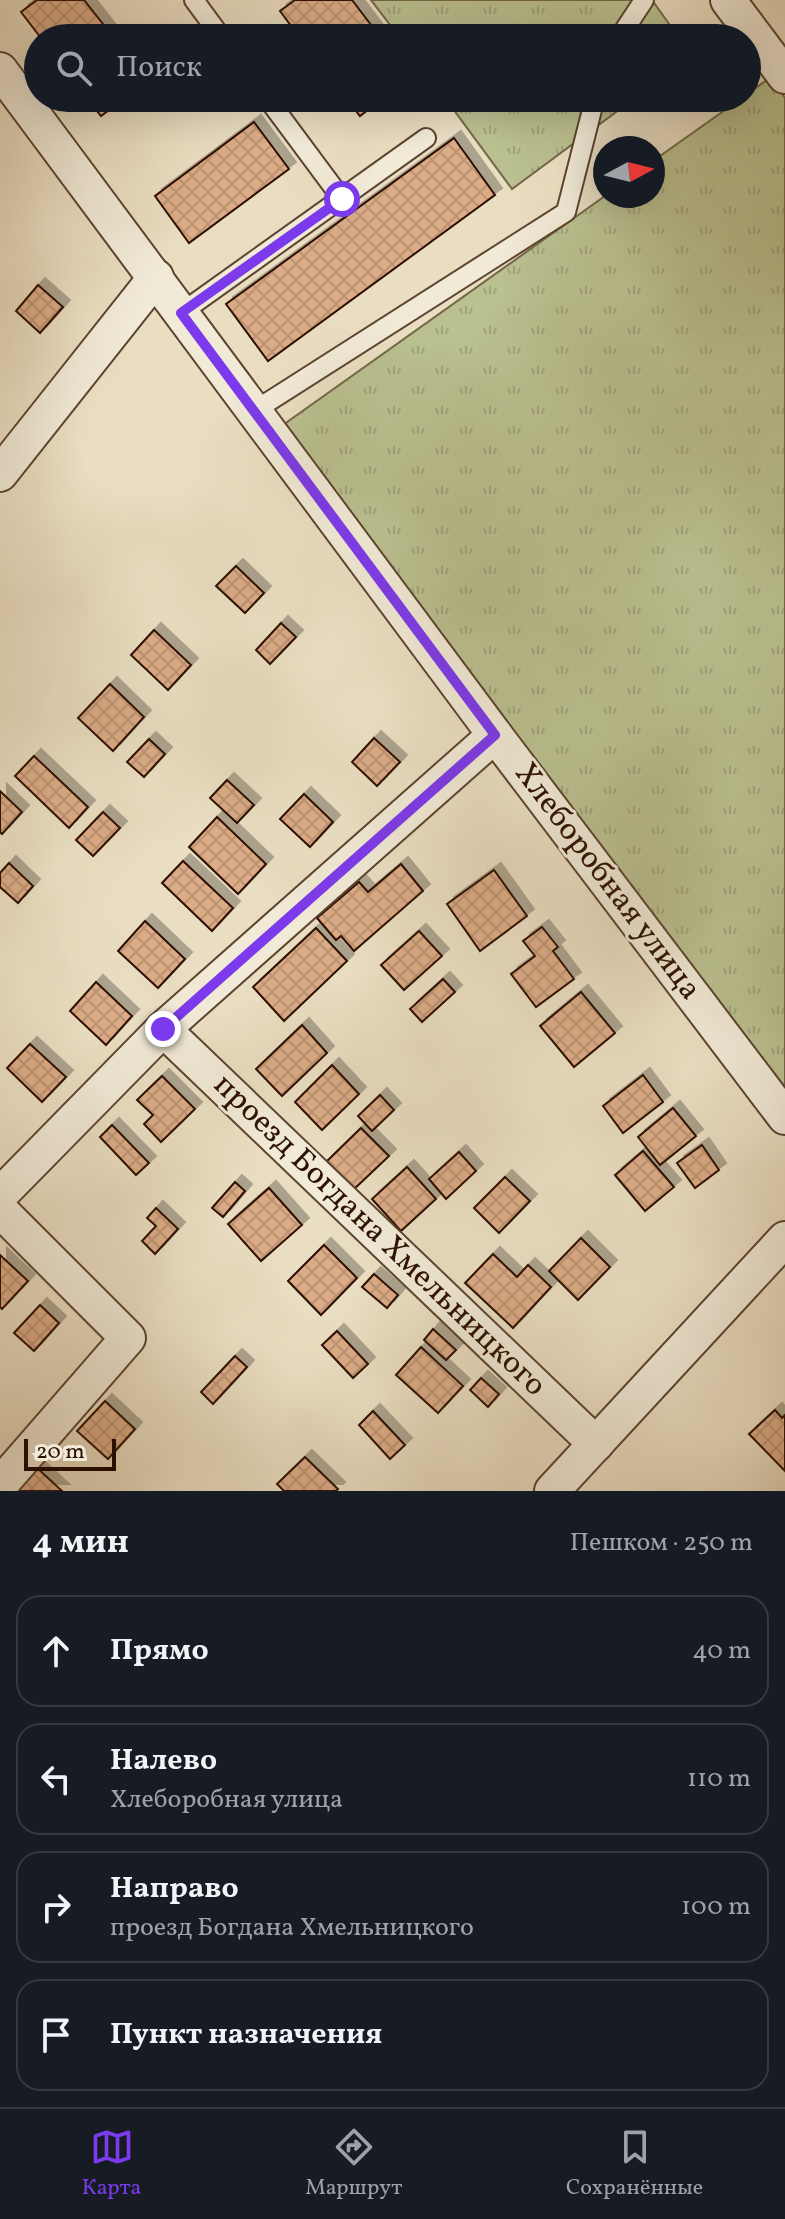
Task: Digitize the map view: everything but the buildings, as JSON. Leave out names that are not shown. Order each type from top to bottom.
[{"type":"street","points":[[728,0],[746,24]]},
{"type":"street","points":[[761,44],[785,76]]},
{"type":"street","name":"Хлеборобная улица","points":[[0,70],[24,102]]},
{"type":"street","name":"Хлеборобная улица","points":[[32,112],[495,735],[785,1117]]},
{"type":"street","points":[[0,474],[156,277]]},
{"type":"street","points":[[0,1195],[163,1029],[495,735]]},
{"type":"street","name":"проезд Богдана Хмельницкого","points":[[163,1029],[596,1444]]},
{"type":"street","points":[[0,1210],[128,1338],[0,1485]]},
{"type":"street","points":[[552,1491],[785,1239]]},
{"type":"lane","points":[[194,0],[212,24]]},
{"type":"lane","points":[[628,24],[644,0]]},
{"type":"lane","points":[[277,112],[342,199]]},
{"type":"lane","points":[[254,411],[566,212],[591,112]]},
{"type":"lane","points":[[181,313],[426,138]]},
{"type":"green space","points":[[371,0],[652,0],[669,24],[389,24]]},
{"type":"green space","points":[[771,77],[785,98],[785,1098],[283,425],[593,205],[593,208],[665,208],[665,153],[722,112],[761,112],[761,84]]},
{"type":"green space","points":[[455,112],[616,112],[512,189]]},
{"type":"route","points":[[163,1029],[495,735],[181,313],[342,199]]}]
